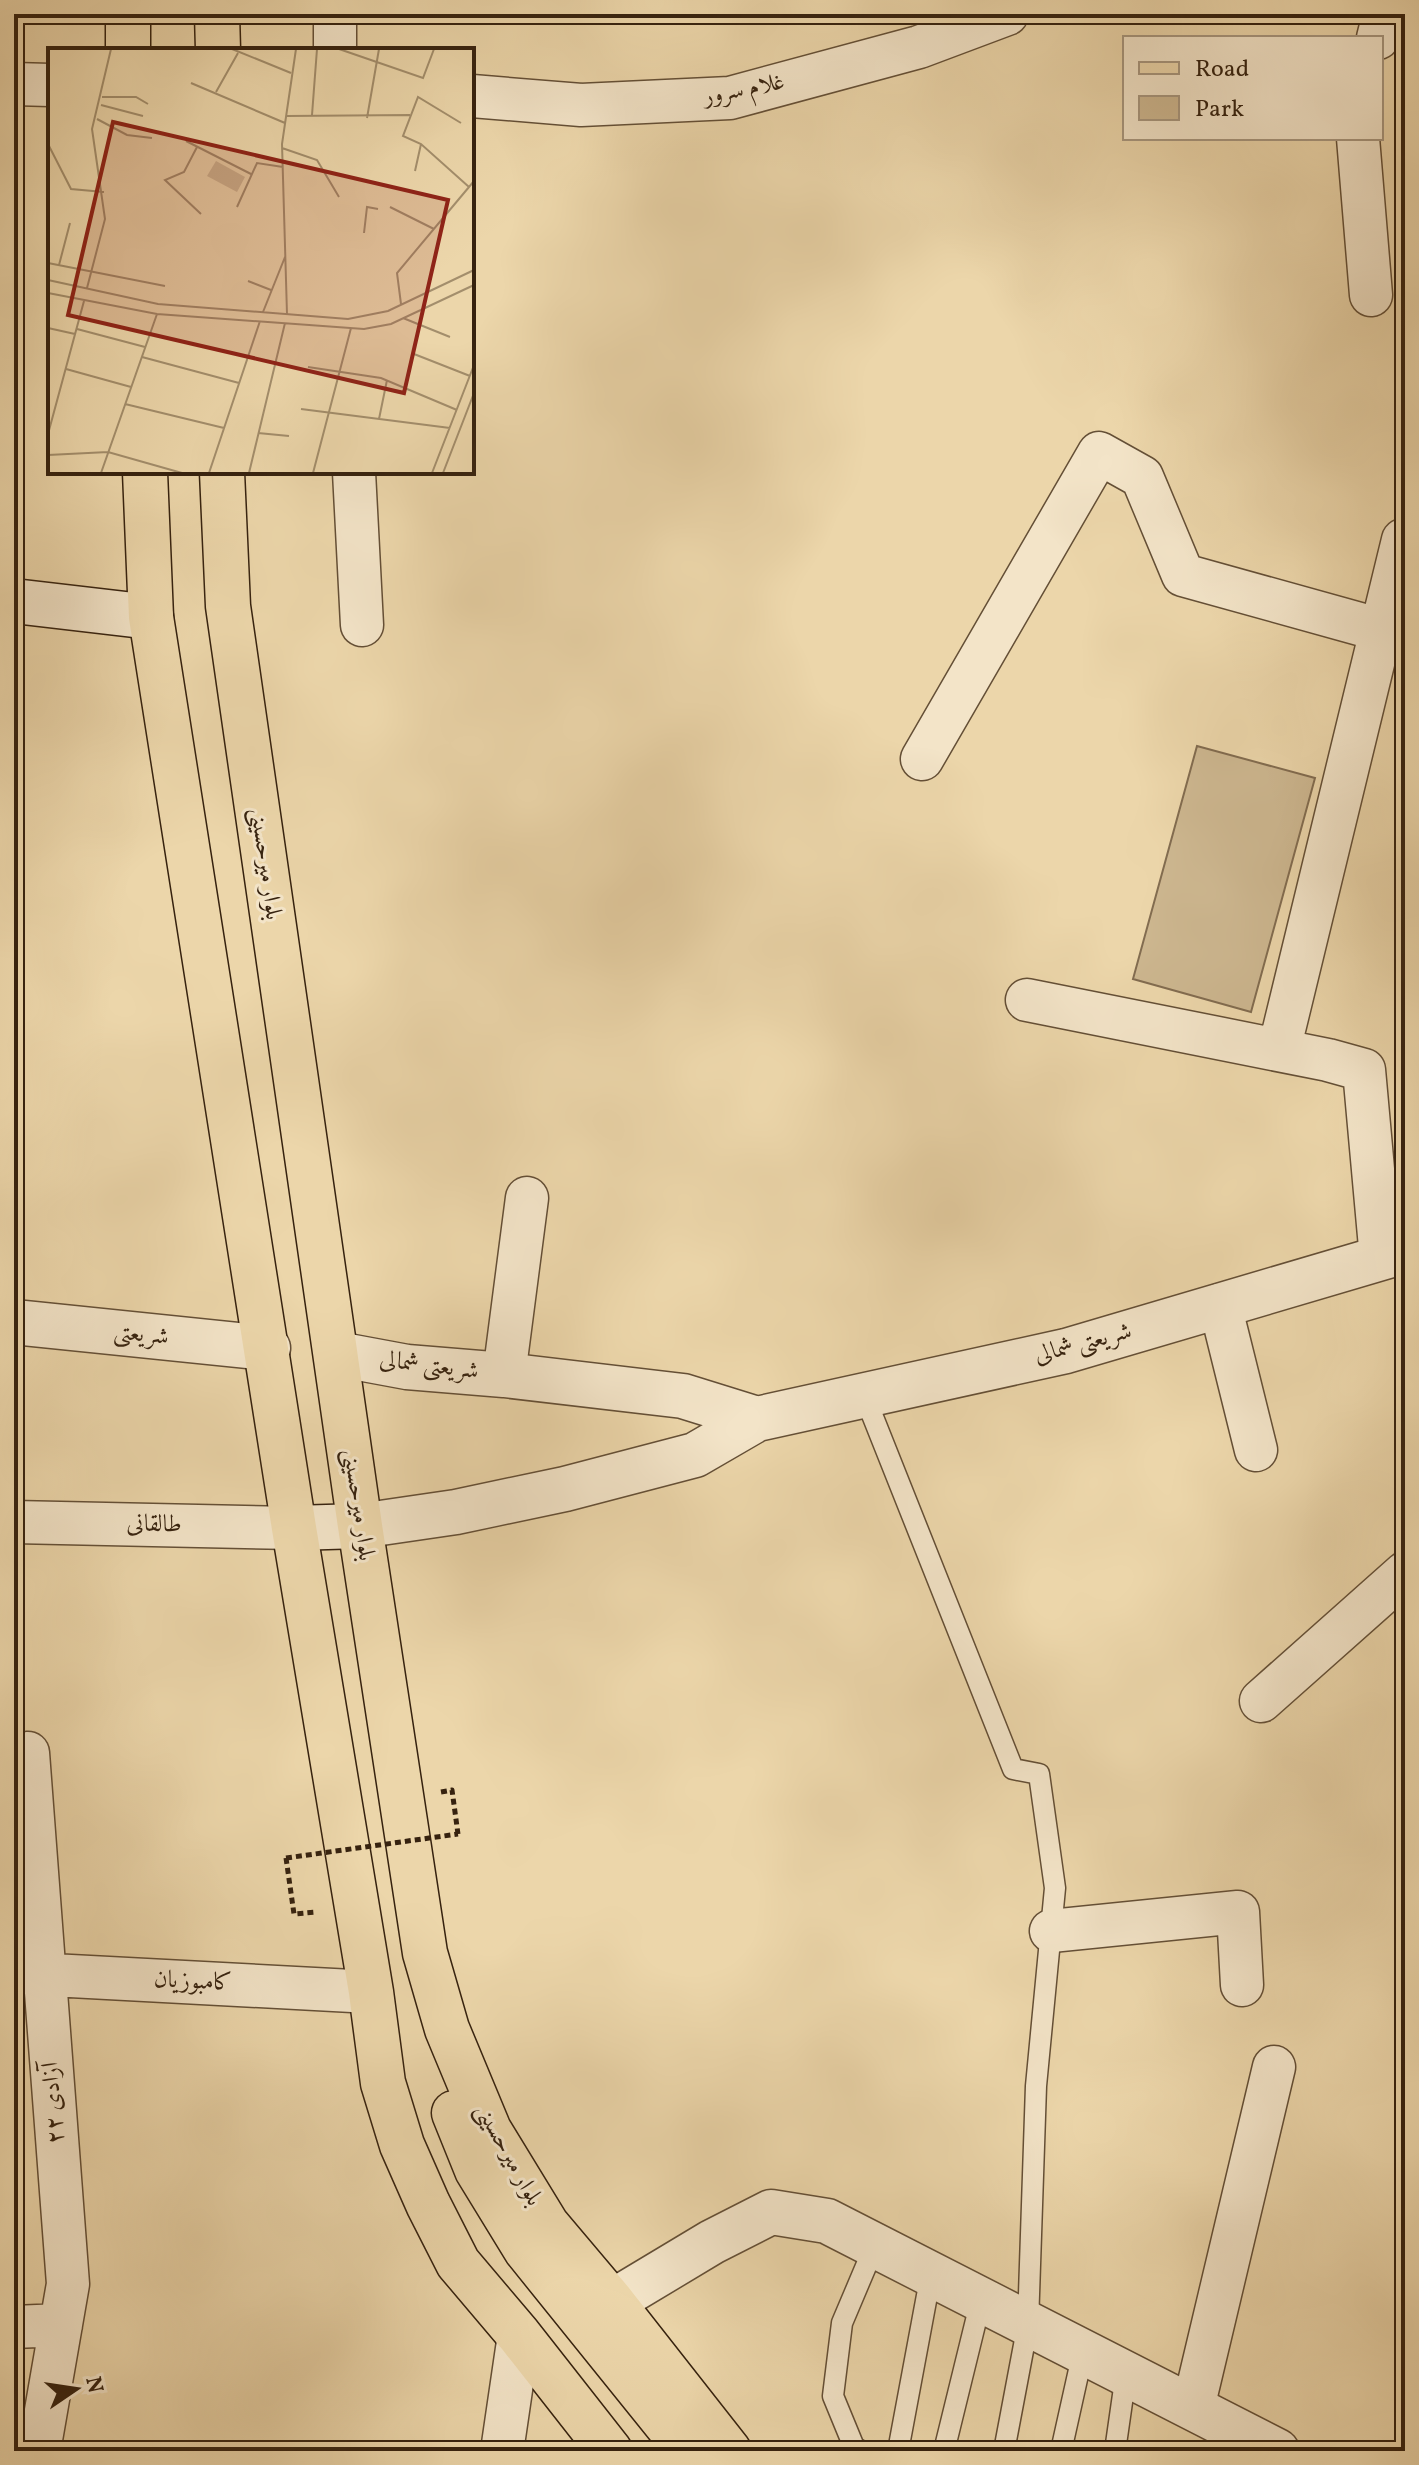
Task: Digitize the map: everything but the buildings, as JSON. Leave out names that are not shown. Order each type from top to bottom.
[{"type":"main road","points":[[128,14],[128,48]]},
{"type":"main road","points":[[217,14],[218,48]]},
{"type":"main road","name":"بلوار میرحسینی","points":[[145,474],[151,617],[383,2083],[402,2145],[458,2263],[561,2318],[729,2451]]},
{"type":"main road","name":"بلوار میرحسینی","points":[[222,474],[228,606],[360,1526],[425,1953],[447,2029],[489,2130],[547,2225],[561,2318],[610,2451]]},
{"type":"main road","points":[[319,1677],[341,1714],[409,2082],[441,2179],[492,2264],[561,2318],[688,2451]]},
{"type":"main road","points":[[561,2318],[642,2451]]},
{"type":"street","points":[[335,14],[335,48]]},
{"type":"street","name":"غلام سرور","points":[[474,96],[581,105],[730,98],[916,30],[1007,14]]},
{"type":"street","points":[[1378,36],[1384,14]]},
{"type":"street","points":[[14,84],[48,85]]},
{"type":"street","points":[[1358,140],[1371,295]]},
{"type":"street","points":[[922,759],[1099,453],[1142,477],[1183,575],[1381,630]]},
{"type":"street","points":[[354,474],[362,625]]},
{"type":"street","points":[[1279,1050],[1403,540]]},
{"type":"street","points":[[14,601],[151,617]]},
{"type":"street","points":[[1027,1000],[1364,1070],[1393,1255]]},
{"type":"street","points":[[504,1375],[527,1198]]},
{"type":"street","name":"شریعتی شمالی","points":[[294,1528],[360,1526],[517,1500],[695,1455],[757,1419],[1066,1351],[1393,1255]]},
{"type":"street","points":[[1220,1305],[1256,1450]]},
{"type":"street","name":"شریعتی","points":[[14,1322],[268,1348]]},
{"type":"street","name":"شریعتی شمالی","points":[[337,1354],[407,1367],[683,1396],[757,1419]]},
{"type":"street","name":"طالقانی","points":[[14,1522],[294,1528]]},
{"type":"street","points":[[1261,1701],[1405,1573]]},
{"type":"street","name":"آزادی ۲۲","points":[[28,1753],[29,1973],[68,2284],[39,2451]]},
{"type":"street","points":[[1051,1931],[1238,1912],[1242,1985]]},
{"type":"street","name":"کامبوزیان","points":[[29,1973],[371,1992]]},
{"type":"street","points":[[1193,2408],[1274,2067]]},
{"type":"street","points":[[502,2451],[561,2318],[771,2212],[827,2221],[1277,2451]]},
{"type":"street","points":[[14,2327],[61,2325]]},
{"type":"lane","points":[[865,1397],[1013,1769],[1039,1774],[1055,1888],[1036,2086],[1028,2324],[1004,2451]]},
{"type":"lane","points":[[861,2451],[854,2447],[833,2396],[842,2323],[875,2245]]},
{"type":"lane","points":[[898,2451],[931,2274]]},
{"type":"lane","points":[[944,2451],[981,2300]]},
{"type":"lane","points":[[1061,2451],[1083,2352]]},
{"type":"lane","points":[[1115,2451],[1126,2374]]},
{"type":"path","points":[[294,1914],[286,1858],[458,1834],[452,1790]]},
{"type":"green space","points":[[1197,746],[1315,778],[1251,1012],[1133,979]]}]
